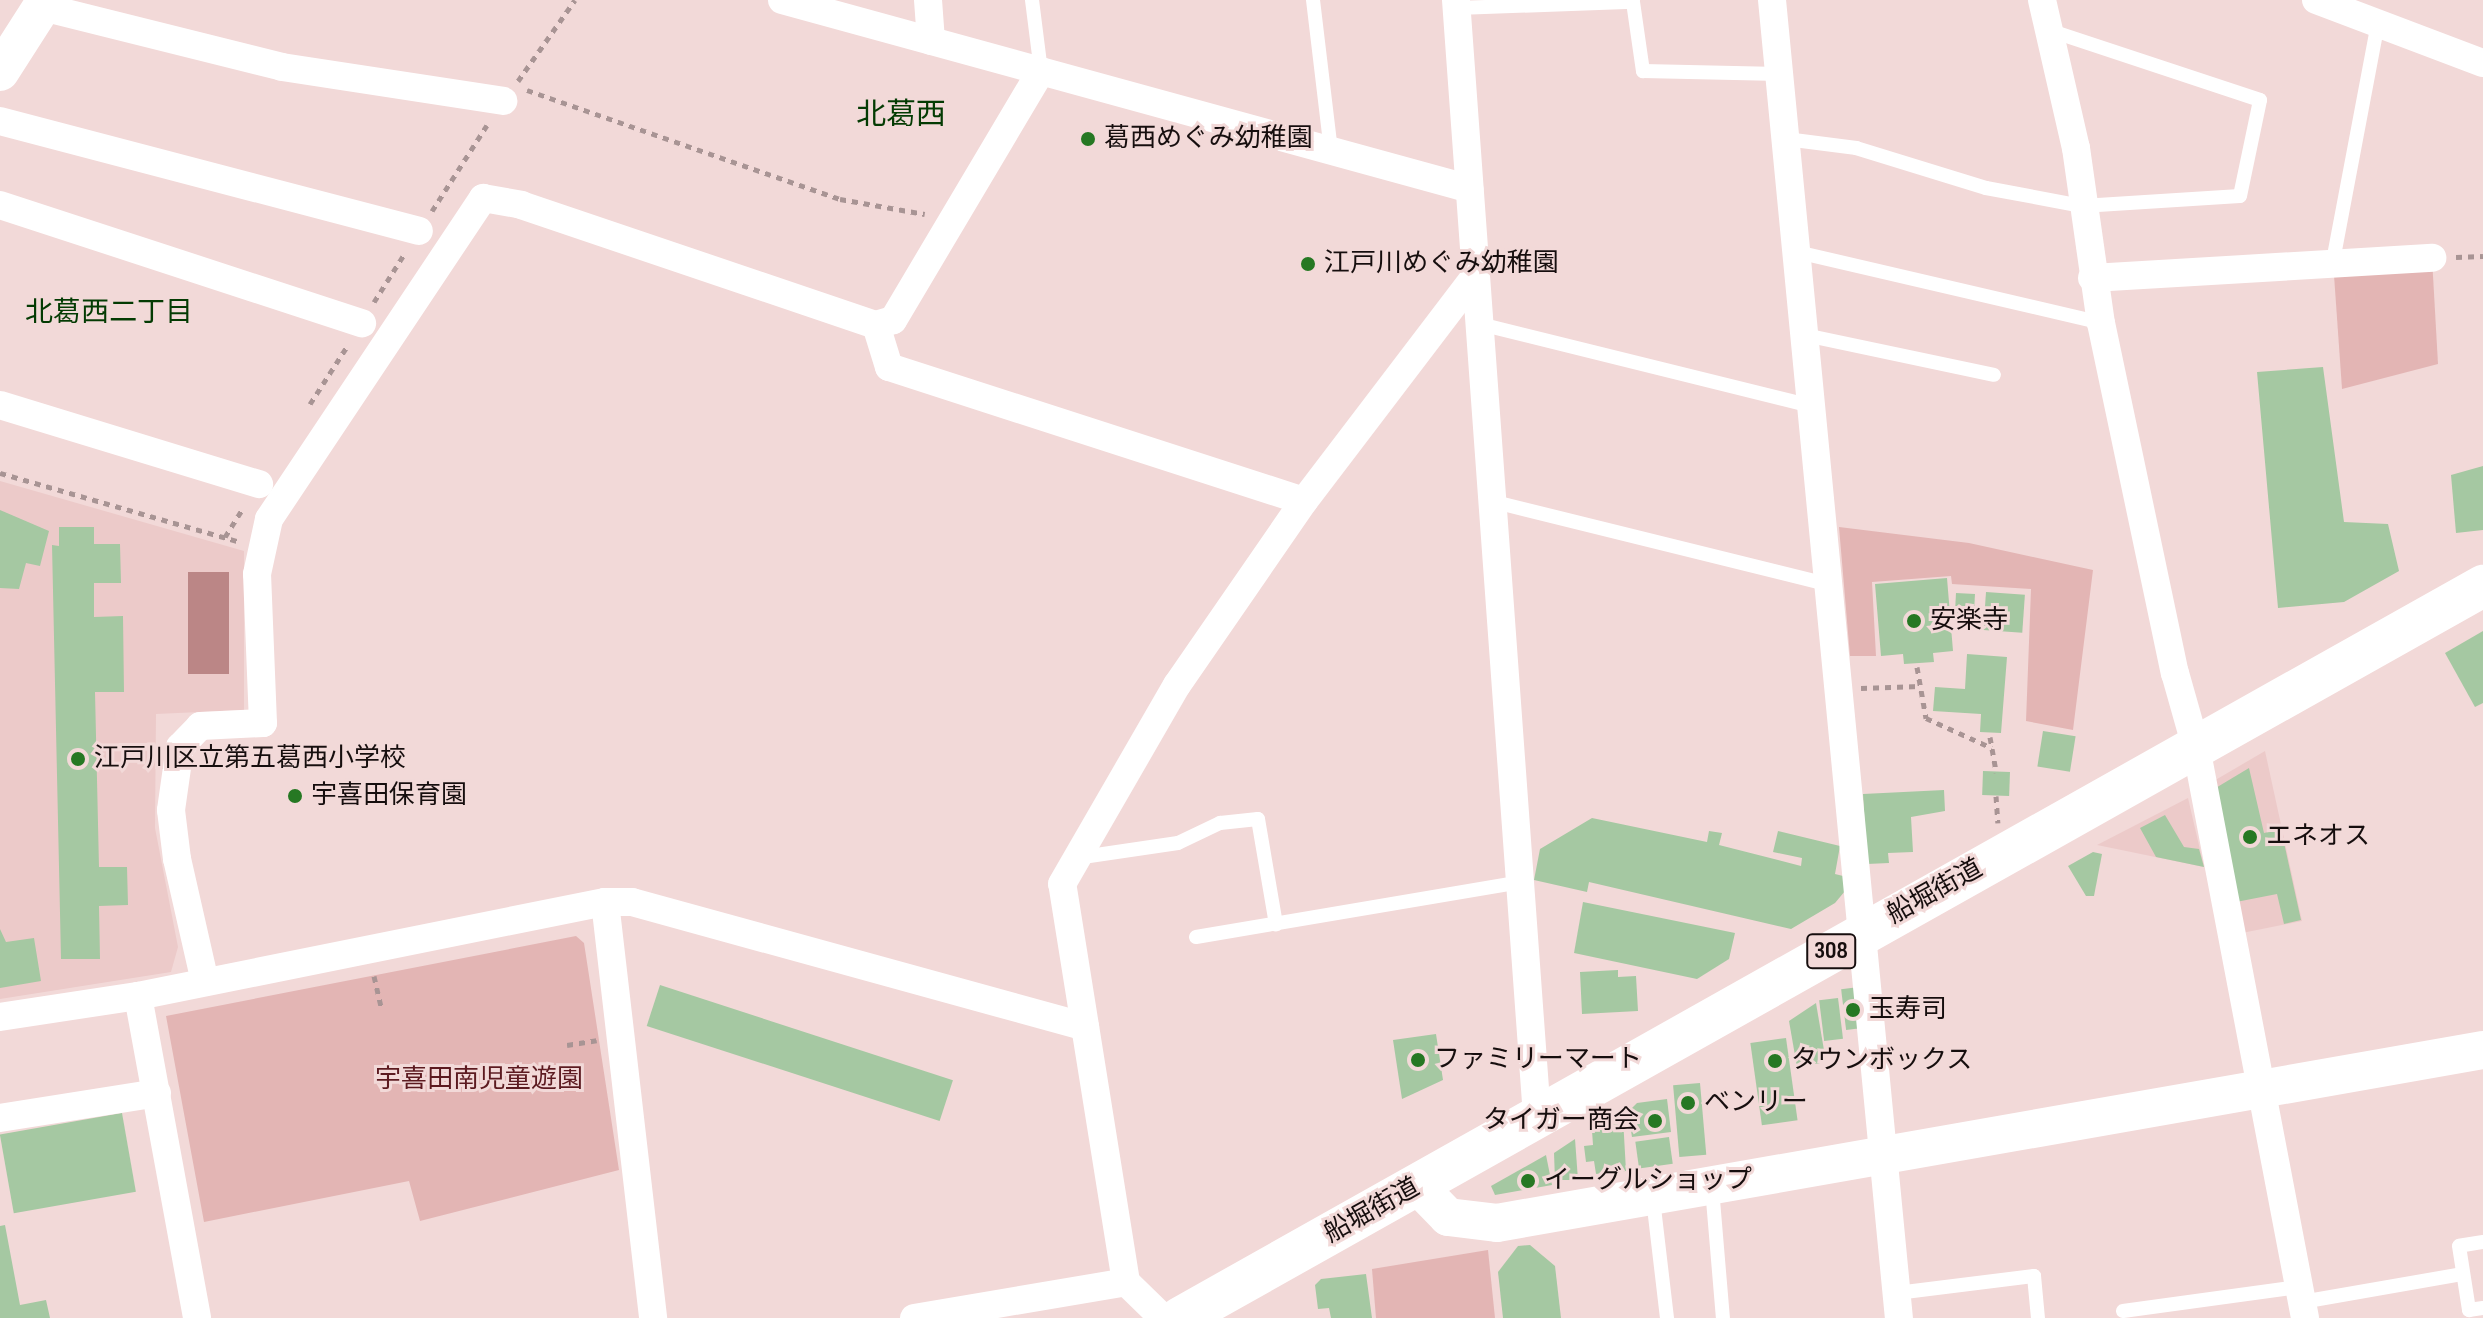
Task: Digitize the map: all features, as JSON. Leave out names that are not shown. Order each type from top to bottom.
[{"type":"main road","name":"船堀街道","points":[[1180,1318],[2483,586]]},
{"type":"street","points":[[782,0],[1470,189]]},
{"type":"street","points":[[928,0],[931,41]]},
{"type":"street","points":[[1772,0],[1841,689],[1898,1305]]},
{"type":"street","points":[[2042,0],[2076,148],[2092,278],[2175,673],[2196,747],[2302,1302]]},
{"type":"street","points":[[2316,0],[2483,63]]},
{"type":"street","points":[[0,72],[44,3],[282,67],[503,101]]},
{"type":"street","points":[[1456,4],[1495,502],[1537,1116]]},
{"type":"street","points":[[205,982],[177,859],[171,810],[180,747],[200,726],[263,723],[257,574],[269,519],[456,232],[483,198],[521,205],[876,325],[893,320],[1041,71]]},
{"type":"street","points":[[0,121],[419,231]]},
{"type":"street","points":[[0,205],[362,323]]},
{"type":"street","points":[[2092,278],[2333,261],[2432,258]]},
{"type":"street","points":[[1163,1318],[1126,1282],[1062,884],[1177,685],[1304,501],[1476,275]]},
{"type":"street","points":[[876,325],[889,367],[1304,501]]},
{"type":"street","points":[[0,405],[259,484]]},
{"type":"street","points":[[0,1017],[138,996],[605,902],[632,902],[1085,1027]]},
{"type":"street","points":[[605,902],[653,1318]]},
{"type":"street","points":[[138,996],[197,1318]]},
{"type":"street","points":[[1418,1186],[1437,1209],[1467,1222],[1497,1223],[1653,1199],[2483,1050]]},
{"type":"street","points":[[0,1118],[157,1093]]},
{"type":"street","points":[[914,1318],[1126,1282]]},
{"type":"lane","points":[[1032,0],[1041,71]]},
{"type":"lane","points":[[1313,0],[1331,151]]},
{"type":"lane","points":[[1456,4],[1633,2],[1643,71],[1780,74]]},
{"type":"lane","points":[[2333,261],[2378,23]]},
{"type":"lane","points":[[1786,139],[1856,148],[1986,188],[2082,206],[2240,196],[2260,100],[2047,29]]},
{"type":"lane","points":[[1797,252],[2101,323]]},
{"type":"lane","points":[[1480,324],[1812,406]]},
{"type":"lane","points":[[1805,335],[1994,375]]},
{"type":"lane","points":[[1495,502],[1830,585]]},
{"type":"lane","points":[[1076,858],[1178,843],[1220,823],[1258,819],[1276,924]]},
{"type":"lane","points":[[1196,937],[1520,882]]},
{"type":"lane","points":[[1712,1188],[1723,1318]]},
{"type":"lane","points":[[1653,1199],[1667,1318]]},
{"type":"lane","points":[[2483,1242],[2459,1246],[2469,1310],[2483,1308]]},
{"type":"lane","points":[[2123,1311],[2302,1302],[2462,1274]]},
{"type":"lane","points":[[1898,1305],[2034,1276],[2038,1318]]},
{"type":"path","points":[[575,0],[515,86],[840,199],[950,223]]},
{"type":"path","points":[[302,417],[503,101]]},
{"type":"path","points":[[0,473],[261,548]]},
{"type":"path","points":[[225,537],[259,484]]},
{"type":"path","points":[[1917,667],[1926,718],[1992,748]]},
{"type":"path","points":[[1841,689],[1920,686]]},
{"type":"path","points":[[1990,737],[1996,772]]},
{"type":"path","points":[[1996,796],[1998,824]]},
{"type":"path","points":[[372,967],[381,1006]]},
{"type":"path","points":[[567,1045],[602,1039]]},
{"type":"shaded area","name":"江戸川区立第五葛西小学校","points":[[0,481],[244,551],[244,710],[156,714],[155,828],[178,947],[171,972],[0,999]]},
{"type":"shaded area","points":[[188,572],[229,572],[229,674],[188,674]]},
{"type":"shaded area","points":[[2265,751],[2302,921],[2242,933],[2212,782]]},
{"type":"shaded area","points":[[2188,798],[2204,867],[2097,845]]},
{"type":"green space","points":[[2432,258],[2438,364],[2342,389],[2333,261]]},
{"type":"green space","points":[[1839,527],[1969,543],[2093,570],[2073,730],[2026,721],[2031,589],[1952,584],[1951,576],[1872,582],[1876,656],[1850,656]]},
{"type":"green space","name":"宇喜田南児童遊園","points":[[576,936],[584,943],[619,1170],[420,1221],[409,1181],[204,1222],[166,1016]]},
{"type":"green space","points":[[1488,1250],[1495,1318],[1376,1318],[1372,1269]]},
{"type":"building","points":[[2323,367],[2344,522],[2388,524],[2399,571],[2344,602],[2278,608],[2257,372]]},
{"type":"building","points":[[2483,466],[2483,530],[2456,533],[2451,475]]},
{"type":"building","points":[[0,510],[49,531],[40,566],[26,563],[19,589],[0,588]]},
{"type":"building","points":[[59,527],[94,527],[94,544],[120,544],[121,583],[94,583],[94,617],[123,616],[124,692],[95,692],[99,867],[127,867],[128,905],[99,906],[100,959],[61,959],[52,545],[59,546]]},
{"type":"building","points":[[1947,578],[1953,651],[1933,653],[1934,662],[1904,664],[1903,654],[1881,656],[1875,584]]},
{"type":"building","points":[[1986,592],[2025,595],[2022,633],[1983,630]]},
{"type":"building","points":[[1956,593],[1975,594],[1974,614],[1955,613]]},
{"type":"building","points":[[2483,631],[2483,703],[2475,707],[2445,653]]},
{"type":"building","points":[[1967,654],[2007,657],[2001,733],[1980,732],[1981,714],[1933,711],[1935,687],[1965,689]]},
{"type":"building","points":[[2043,731],[2076,736],[2070,772],[2037,767]]},
{"type":"building","points":[[2249,768],[2264,833],[2281,829],[2301,920],[2284,924],[2277,894],[2236,902],[2214,789]]},
{"type":"building","points":[[1983,771],[2010,772],[2009,796],[1982,795]]},
{"type":"building","points":[[1944,790],[1945,811],[1911,817],[1913,852],[1888,853],[1889,863],[1867,864],[1863,794]]},
{"type":"building","points":[[2165,815],[2184,847],[2199,849],[2204,867],[2156,857],[2140,828]]},
{"type":"building","points":[[1592,818],[1707,842],[1709,831],[1722,833],[1719,845],[1801,866],[1802,858],[1773,852],[1778,831],[1840,846],[1835,874],[1843,876],[1845,891],[1835,903],[1791,929],[1589,882],[1587,892],[1534,880],[1540,849]]},
{"type":"building","points":[[2093,852],[2102,854],[2094,896],[2086,896],[2068,866]]},
{"type":"building","points":[[1583,902],[1735,933],[1729,959],[1697,979],[1574,953]]},
{"type":"building","points":[[0,929],[6,942],[34,938],[41,981],[0,988]]},
{"type":"building","points":[[1618,970],[1618,977],[1636,976],[1638,1011],[1582,1014],[1580,972]]},
{"type":"building","points":[[660,985],[953,1080],[940,1121],[647,1026]]},
{"type":"building","points":[[1859,987],[1864,1028],[1846,1030],[1841,989]]},
{"type":"building","points":[[1838,998],[1843,1039],[1824,1041],[1819,1000]]},
{"type":"building","points":[[1816,1003],[1826,1062],[1797,1067],[1789,1021]]},
{"type":"building","name":"ファミリーマート","points":[[1436,1034],[1443,1080],[1402,1099],[1393,1040]]},
{"type":"building","points":[[1786,1038],[1798,1120],[1762,1125],[1750,1043]]},
{"type":"building","points":[[1700,1083],[1706,1155],[1679,1157],[1673,1085]]},
{"type":"building","points":[[1667,1099],[1671,1132],[1632,1137],[1628,1112],[1637,1103]]},
{"type":"building","points":[[122,1113],[136,1192],[14,1213],[0,1135]]},
{"type":"building","points":[[1623,1118],[1626,1171],[1596,1174],[1594,1161],[1586,1162],[1584,1146],[1593,1145],[1592,1131]]},
{"type":"building","points":[[1669,1137],[1673,1164],[1639,1168],[1635,1142]]},
{"type":"building","points":[[1575,1139],[1578,1180],[1555,1180],[1554,1153]]},
{"type":"building","points":[[1546,1155],[1552,1185],[1495,1195],[1491,1186]]},
{"type":"building","points":[[5,1225],[20,1305],[46,1300],[50,1318],[0,1318],[0,1226]]},
{"type":"building","points":[[1530,1245],[1555,1266],[1561,1318],[1503,1318],[1498,1272],[1518,1246]]},
{"type":"building","points":[[1366,1274],[1372,1318],[1331,1318],[1329,1308],[1318,1309],[1315,1285],[1321,1279]]},
{"type":"place","name":"葛西めぐみ幼稚園","points":[[1088,139]]},
{"type":"place","name":"江戸川めぐみ幼稚園","points":[[1308,264]]},
{"type":"place","name":"安楽寺","points":[[1914,621]]},
{"type":"place","name":"江戸川区立第五葛西小学校","points":[[78,759]]},
{"type":"place","name":"宇喜田保育園","points":[[295,796]]},
{"type":"place","name":"エネオス","points":[[2250,837]]},
{"type":"place","name":"玉寿司","points":[[1853,1010]]},
{"type":"place","name":"ファミリーマート","points":[[1418,1060]]},
{"type":"place","name":"タウンボックス","points":[[1775,1061]]},
{"type":"place","name":"ベンリー","points":[[1688,1103]]},
{"type":"place","name":"タイガー商会","points":[[1655,1121]]},
{"type":"place","name":"イーグルショップ","points":[[1528,1181]]},
{"type":"district","name":"北葛西","points":[[901,115]]},
{"type":"district","name":"北葛西二丁目","points":[[109,313]]}]
